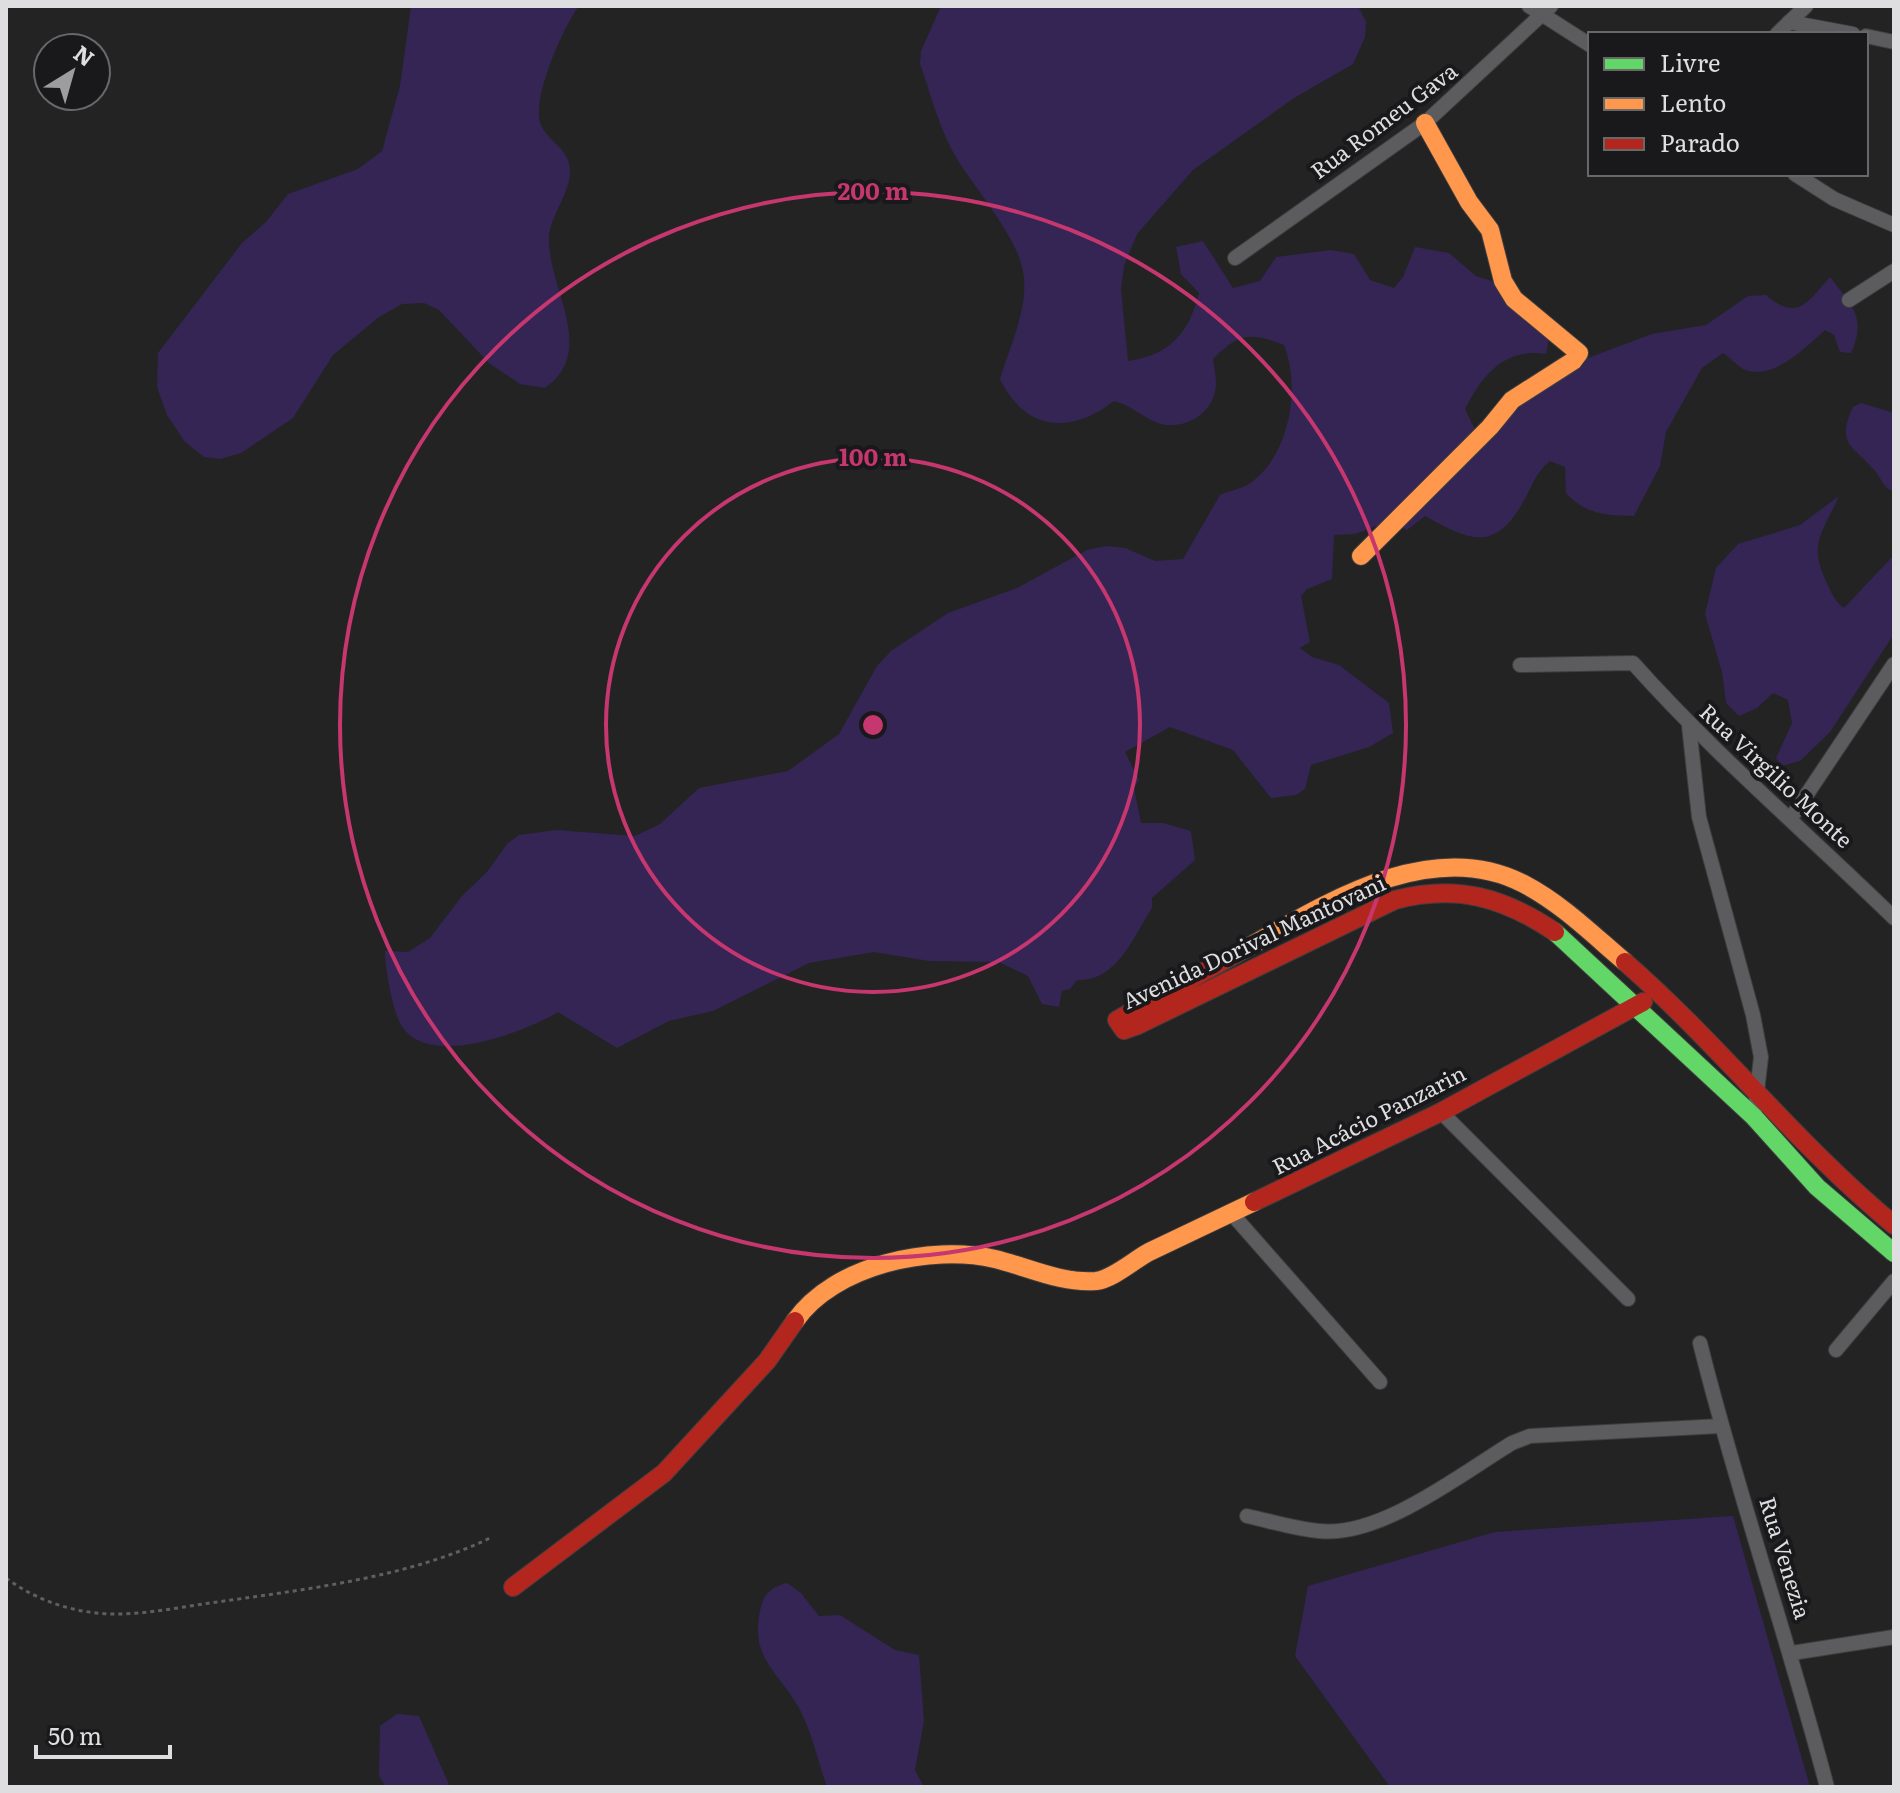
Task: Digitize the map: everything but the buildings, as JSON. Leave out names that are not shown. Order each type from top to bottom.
[{"type":"street","points":[[1779,32],[1806,6]]},
{"type":"street","points":[[1541,9],[1588,44]]},
{"type":"street","name":"Rua Romeu Gava","points":[[1235,258],[1425,123],[1541,9]]},
{"type":"street","points":[[1789,22],[1842,32]]},
{"type":"street","points":[[1868,36],[1894,42]]},
{"type":"street","points":[[1361,556],[1490,427],[1512,400],[1573,361],[1579,353],[1514,299],[1503,281],[1490,230],[1469,202],[1425,123]]},
{"type":"street","points":[[1798,176],[1834,199],[1894,225]]},
{"type":"street","points":[[1849,300],[1894,271]]},
{"type":"street","name":"Rua Virgilio Monte","points":[[1520,665],[1633,663],[1689,726],[1791,818],[1894,918]]},
{"type":"street","points":[[1791,818],[1894,664]]},
{"type":"street","points":[[1689,726],[1699,817],[1753,1015],[1761,1057],[1754,1117]]},
{"type":"street","name":"Avenida Dorival Mantovani","points":[[1894,1225],[1841,1181],[1758,1091],[1661,994],[1555,902],[1521,882],[1472,867],[1441,865],[1406,871],[1303,917],[1143,1003],[1117,1023],[1124,1030],[1138,1025],[1395,900],[1422,891],[1480,894],[1524,910],[1559,935],[1754,1117],[1817,1187],[1894,1253]]},
{"type":"street","name":"Rua Acácio Panzarin","points":[[513,1587],[664,1473],[767,1361],[803,1309],[849,1278],[887,1260],[936,1256],[991,1258],[1074,1281],[1100,1281],[1441,1112],[1661,994]]},
{"type":"street","points":[[1441,1112],[1628,1299]]},
{"type":"street","points":[[1233,1215],[1380,1382]]},
{"type":"street","points":[[1836,1350],[1894,1281]]},
{"type":"street","name":"Rua Venezia","points":[[1700,1343],[1721,1426],[1792,1653],[1827,1787]]},
{"type":"street","points":[[1247,1516],[1321,1532],[1366,1526],[1398,1511],[1512,1443],[1530,1436],[1721,1426]]},
{"type":"street","points":[[1792,1653],[1894,1637]]},
{"type":"path","points":[[6,1578],[55,1604],[85,1612],[137,1614],[334,1583],[461,1552],[492,1537]]},
{"type":"shaded area","points":[[411,6],[579,6],[550,65],[539,114],[541,125],[566,156],[570,170],[549,241],[567,320],[568,357],[560,373],[545,388],[520,384],[490,364],[439,310],[424,303],[402,304],[379,317],[333,355],[293,418],[241,453],[220,459],[204,457],[185,442],[167,415],[157,387],[158,353],[242,243],[266,222],[288,194],[358,169],[382,151],[400,86]]},
{"type":"shaded area","points":[[941,6],[1358,6],[1366,22],[1365,37],[1353,64],[1294,98],[1193,170],[1137,234],[1124,266],[1121,289],[1128,361],[1166,347],[1176,340],[1190,320],[1199,293],[1181,274],[1176,247],[1203,241],[1233,288],[1260,281],[1276,257],[1331,250],[1354,254],[1370,280],[1394,288],[1403,277],[1415,247],[1449,253],[1476,276],[1495,282],[1549,338],[1546,354],[1518,355],[1496,366],[1487,375],[1465,409],[1477,434],[1548,373],[1652,334],[1706,325],[1748,296],[1766,295],[1777,303],[1794,308],[1815,295],[1830,277],[1855,312],[1856,341],[1851,353],[1840,352],[1834,335],[1825,330],[1788,361],[1766,371],[1743,369],[1723,353],[1702,368],[1666,432],[1660,466],[1634,516],[1605,514],[1581,506],[1566,493],[1565,467],[1550,461],[1539,473],[1515,515],[1493,534],[1470,536],[1425,516],[1407,530],[1390,521],[1355,534],[1334,535],[1332,579],[1307,589],[1301,596],[1310,642],[1300,648],[1312,657],[1339,665],[1389,703],[1393,733],[1369,747],[1311,765],[1305,789],[1296,795],[1271,798],[1233,750],[1170,727],[1125,752],[1139,780],[1134,788],[1141,823],[1163,823],[1191,831],[1195,860],[1152,898],[1152,908],[1113,966],[1091,979],[1077,980],[1070,989],[1062,991],[1059,1007],[1042,1004],[1028,976],[999,962],[929,961],[874,952],[809,963],[713,1011],[669,1021],[617,1048],[558,1012],[523,1029],[476,1043],[452,1046],[430,1044],[412,1037],[400,1023],[394,1007],[385,951],[408,952],[430,938],[462,896],[487,872],[507,844],[519,835],[556,830],[635,836],[660,824],[699,788],[788,771],[839,734],[877,666],[891,651],[948,613],[1017,588],[1087,550],[1106,546],[1125,548],[1155,561],[1183,559],[1220,495],[1249,484],[1274,457],[1288,420],[1291,381],[1284,345],[1262,338],[1238,340],[1213,359],[1216,381],[1210,405],[1203,413],[1185,423],[1174,425],[1153,421],[1114,401],[1082,419],[1066,423],[1050,422],[1022,409],[1010,396],[1000,379],[1020,316],[1024,278],[1021,262],[1005,229],[947,140],[920,64],[921,51]]},
{"type":"shaded area","points":[[1861,403],[1894,413],[1892,491],[1854,450],[1847,438],[1846,430],[1853,407]]},
{"type":"shaded area","points":[[1839,496],[1820,538],[1818,557],[1821,568],[1833,596],[1844,608],[1894,555],[1894,634],[1830,732],[1800,761],[1781,766],[1776,758],[1792,723],[1788,700],[1773,693],[1757,708],[1739,716],[1726,703],[1722,672],[1705,614],[1716,568],[1738,544],[1800,525]]},
{"type":"shaded area","points":[[1733,1516],[1810,1787],[1390,1787],[1295,1656],[1308,1586],[1495,1532]]},
{"type":"shaded area","points":[[787,1583],[801,1593],[819,1616],[840,1615],[895,1650],[919,1655],[924,1721],[915,1770],[924,1787],[827,1787],[803,1716],[771,1668],[760,1643],[758,1629],[763,1600],[772,1589]]},
{"type":"shaded area","points":[[397,1714],[419,1716],[450,1787],[386,1787],[379,1776],[380,1726]]},
{"type":"traffic: fast","points":[[1555,932],[1754,1117],[1817,1187],[1894,1253]]},
{"type":"traffic: slow","points":[[1361,556],[1490,427],[1512,400],[1573,361],[1579,353],[1514,299],[1503,281],[1490,230],[1469,202],[1425,123]]},
{"type":"traffic: slow","points":[[1236,954],[1338,898],[1413,872],[1450,867],[1487,871],[1524,884],[1564,910],[1625,962]]},
{"type":"traffic: slow","points":[[795,1321],[812,1302],[834,1286],[886,1263],[914,1257],[970,1255],[1071,1280],[1103,1280],[1149,1252],[1254,1202]]},
{"type":"traffic: jam","points":[[1236,954],[1117,1020],[1124,1030],[1138,1025],[1395,900],[1417,895],[1459,894],[1498,902],[1555,932]]},
{"type":"traffic: jam","points":[[1625,962],[1824,1162],[1894,1225]]},
{"type":"traffic: jam","points":[[1254,1202],[1441,1112],[1643,1002]]},
{"type":"traffic: jam","points":[[513,1587],[664,1473],[767,1361],[795,1321]]}]
